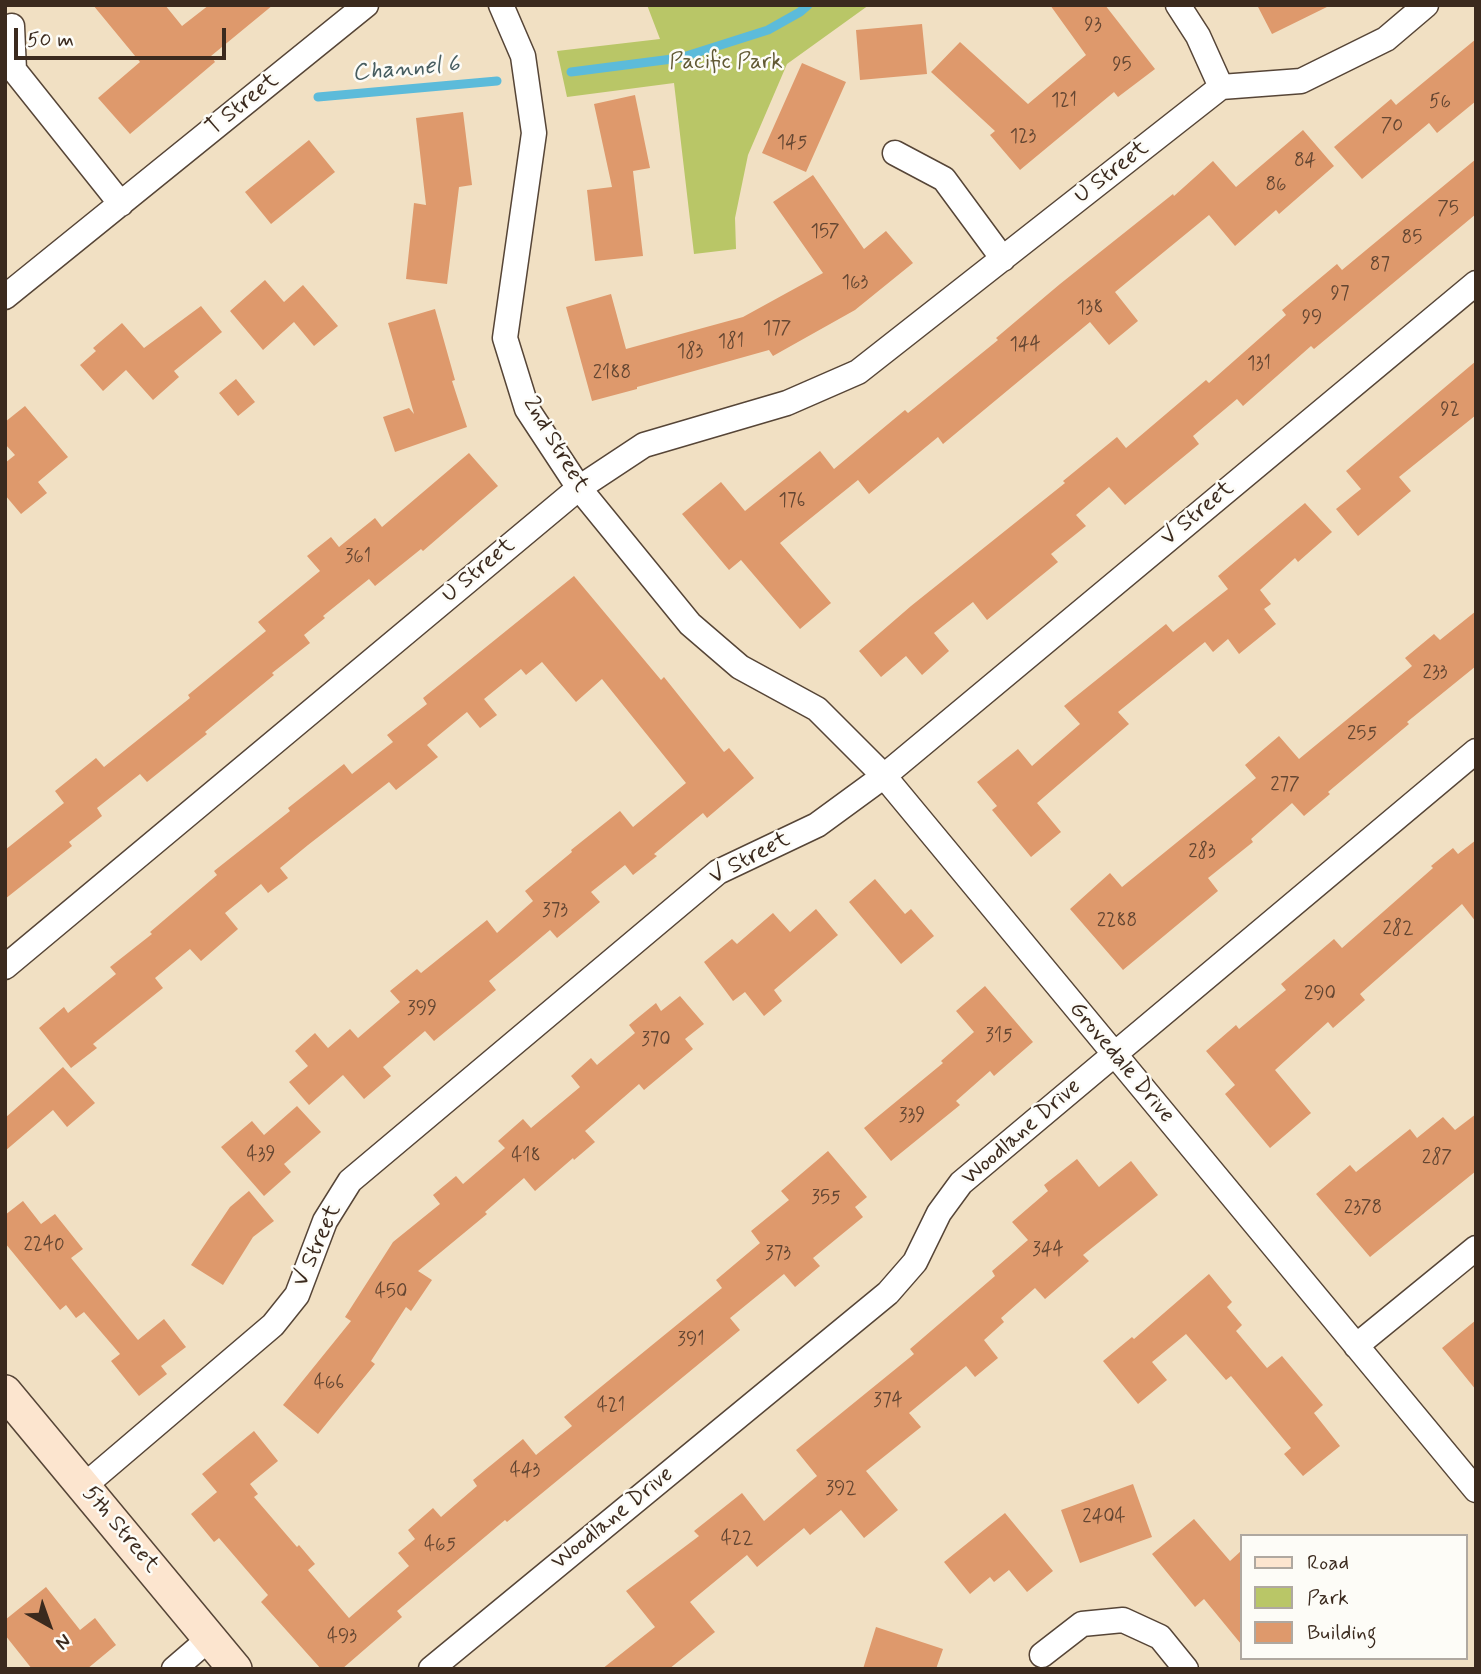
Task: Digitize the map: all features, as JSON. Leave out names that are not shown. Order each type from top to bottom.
[{"type":"main road","name":"5th Street","points":[[5,1392],[235,1669]]},
{"type":"street","name":"T Street","points":[[5,297],[366,5]]},
{"type":"street","name":"2nd Street","points":[[500,5],[523,56],[534,133],[505,338],[527,409],[579,488],[690,624],[740,667]]},
{"type":"street","points":[[1178,5],[1198,36],[1221,86],[1301,82],[1386,39],[1426,5]]},
{"type":"street","points":[[12,26],[14,70],[121,204]]},
{"type":"street","name":"U Street","points":[[5,967],[579,488],[643,445],[787,403],[858,372],[1221,86]]},
{"type":"street","points":[[895,153],[944,179],[1003,259]]},
{"type":"street","name":"V Street","points":[[84,1486],[273,1325],[297,1295],[325,1221],[350,1181],[718,872],[817,825],[884,776],[1476,283]]},
{"type":"street","name":"Grovedale Drive","points":[[740,667],[817,709],[884,776],[1476,1490]]},
{"type":"street","name":"Woodlane Drive","points":[[431,1669],[888,1293],[915,1262],[939,1213],[961,1184],[1476,751]]},
{"type":"street","points":[[1356,1346],[1476,1248]]},
{"type":"street","points":[[1042,1655],[1082,1624],[1123,1620],[1160,1637],[1185,1669]]},
{"type":"street","points":[[174,1669],[210,1638]]},
{"type":"green space","name":"Pacific Park","points":[[647,5],[869,5],[787,64],[748,155],[735,218],[736,249],[694,254],[674,83],[567,97],[557,51],[660,39]]},
{"type":"building","points":[[93,5],[165,5],[182,26],[209,5],[273,5],[211,56],[215,62],[130,134],[98,98],[140,62]]},
{"type":"building","points":[[1050,5],[1105,5],[1155,69],[1118,97],[1114,92],[1020,170],[990,135],[995,131],[931,72],[960,42],[1028,104],[1086,55]]},
{"type":"building","points":[[1257,5],[1331,5],[1272,34]]},
{"type":"building","points":[[922,24],[927,74],[860,80],[856,30]]},
{"type":"building","points":[[1476,39],[1476,101],[1437,133],[1429,123],[1362,179],[1334,147],[1391,99],[1396,105]]},
{"type":"building","points":[[802,63],[846,82],[806,172],[762,153]]},
{"type":"building","points":[[635,95],[650,168],[633,171],[643,256],[595,261],[587,190],[612,187],[594,104]]},
{"type":"building","points":[[463,112],[472,185],[459,187],[447,284],[406,279],[414,203],[426,205],[416,118]]},
{"type":"building","points":[[1303,130],[1334,166],[1279,214],[1276,210],[1235,246],[1209,215],[1115,292],[1138,321],[1109,345],[1090,322],[943,444],[938,437],[869,494],[858,480],[780,543],[831,603],[800,629],[741,560],[729,570],[682,514],[721,482],[745,511],[820,451],[834,469],[905,410],[908,413],[998,340],[996,338],[1060,284],[1173,194],[1174,196],[1213,161],[1236,187]]},
{"type":"building","points":[[309,140],[335,172],[271,224],[245,192]]},
{"type":"building","points":[[1476,159],[1476,214],[1314,349],[1311,346],[1243,406],[1237,399],[1193,436],[1199,444],[1125,505],[1109,487],[1076,515],[1086,526],[1051,554],[1058,562],[987,620],[973,602],[934,633],[949,651],[922,675],[906,656],[881,677],[859,651],[1065,483],[1063,481],[1117,437],[1126,448],[1206,380],[1209,383],[1286,315],[1282,310],[1337,264],[1342,270]]},
{"type":"building","points":[[813,175],[864,249],[886,231],[913,263],[855,310],[773,356],[769,350],[592,401],[566,307],[611,294],[626,349],[743,317],[823,273],[773,202]]},
{"type":"building","points":[[265,280],[284,302],[303,285],[338,326],[314,346],[294,322],[263,350],[230,311]]},
{"type":"building","points":[[201,306],[222,332],[174,371],[179,377],[153,400],[126,370],[103,391],[80,365],[96,351],[93,348],[122,323],[144,348]]},
{"type":"building","points":[[435,309],[455,380],[452,381],[467,427],[395,452],[383,417],[409,408],[414,414],[388,323]]},
{"type":"building","points":[[1476,361],[1476,415],[1399,477],[1411,491],[1358,536],[1336,509],[1361,489],[1346,471]]},
{"type":"building","points":[[236,379],[255,402],[238,416],[219,393]]},
{"type":"building","points":[[25,406],[68,457],[38,482],[47,493],[21,514],[5,495],[5,463],[15,455],[5,444],[5,422]]},
{"type":"building","points":[[469,453],[498,486],[423,551],[421,549],[375,586],[369,579],[323,616],[325,618],[304,635],[310,643],[205,732],[207,734],[147,782],[140,774],[97,808],[102,816],[69,842],[72,846],[5,899],[5,850],[64,803],[55,791],[96,758],[104,767],[190,698],[188,695],[266,631],[258,622],[320,571],[307,556],[331,537],[339,547],[375,518],[382,527]]},
{"type":"building","points":[[1305,503],[1332,532],[1298,562],[1295,558],[1260,590],[1271,604],[1264,609],[1276,624],[1239,654],[1228,639],[1213,652],[1205,642],[1118,712],[1129,724],[1037,803],[1061,832],[1031,857],[992,810],[997,806],[977,782],[1018,749],[1032,766],[1080,724],[1064,706],[1166,624],[1173,632],[1228,589],[1218,576]]},
{"type":"building","points":[[574,576],[661,680],[664,677],[724,752],[729,748],[754,778],[707,818],[703,813],[633,875],[625,865],[591,892],[600,902],[557,938],[550,930],[489,981],[496,990],[434,1041],[425,1031],[383,1067],[391,1076],[364,1099],[343,1075],[309,1105],[289,1082],[308,1066],[295,1051],[315,1033],[328,1048],[350,1029],[358,1038],[400,1002],[390,991],[417,969],[421,973],[487,920],[497,933],[533,901],[525,891],[620,811],[633,827],[686,783],[602,679],[576,702],[542,662],[526,675],[521,669],[484,699],[497,715],[480,728],[467,712],[427,745],[438,757],[396,790],[389,782],[308,845],[280,868],[288,878],[268,893],[261,884],[225,913],[238,929],[201,961],[190,949],[155,978],[163,988],[93,1044],[97,1048],[71,1068],[39,1028],[64,1007],[68,1013],[116,974],[110,967],[152,934],[150,932],[217,875],[214,871],[290,811],[288,808],[344,764],[352,774],[393,742],[387,735],[427,704],[423,698]]},
{"type":"building","points":[[1476,611],[1476,666],[1407,722],[1409,724],[1328,792],[1330,794],[1304,816],[1292,803],[1251,839],[1253,842],[1208,878],[1218,891],[1123,970],[1070,909],[1110,873],[1122,887],[1256,778],[1245,765],[1279,736],[1299,759],[1412,666],[1405,658],[1434,634],[1440,640]]},
{"type":"building","points":[[1476,840],[1476,922],[1462,904],[1360,994],[1365,1000],[1333,1028],[1328,1022],[1275,1070],[1311,1113],[1270,1148],[1225,1094],[1235,1085],[1206,1051],[1236,1025],[1239,1029],[1286,990],[1281,984],[1334,939],[1342,948],[1453,848],[1458,854]]},
{"type":"building","points":[[875,879],[905,914],[911,909],[934,936],[901,964],[849,902]]},
{"type":"building","points":[[816,909],[838,935],[774,990],[782,1001],[764,1016],[745,992],[733,1001],[704,962],[732,939],[737,944],[773,913],[790,932]]},
{"type":"building","points":[[985,986],[1033,1042],[994,1076],[990,1071],[956,1101],[960,1105],[891,1161],[864,1128],[943,1063],[941,1061],[974,1032],[956,1011]]},
{"type":"building","points":[[680,996],[704,1024],[685,1039],[693,1049],[644,1090],[639,1084],[585,1131],[595,1142],[574,1160],[573,1158],[535,1191],[524,1178],[485,1212],[487,1214],[418,1271],[432,1280],[411,1311],[406,1307],[371,1361],[375,1364],[318,1434],[283,1405],[351,1321],[345,1317],[393,1242],[440,1204],[433,1195],[456,1176],[463,1184],[505,1148],[498,1141],[523,1119],[531,1128],[580,1087],[571,1076],[591,1058],[597,1065],[635,1033],[629,1025],[656,1003],[661,1011]]},
{"type":"building","points":[[63,1067],[95,1103],[67,1127],[53,1110],[5,1151],[5,1118]]},
{"type":"building","points":[[297,1106],[321,1132],[284,1164],[291,1172],[264,1196],[221,1147],[252,1121],[264,1135]]},
{"type":"building","points":[[1476,1114],[1476,1171],[1370,1257],[1316,1194],[1350,1165],[1356,1172],[1410,1129],[1417,1138],[1443,1117],[1455,1130]]},
{"type":"building","points":[[828,1151],[867,1197],[855,1207],[863,1217],[813,1258],[820,1266],[795,1287],[784,1274],[730,1318],[740,1330],[397,1611],[402,1617],[342,1669],[321,1669],[261,1602],[268,1595],[219,1538],[214,1542],[191,1514],[217,1492],[202,1474],[254,1431],[278,1461],[250,1484],[258,1494],[254,1497],[315,1564],[308,1570],[349,1618],[409,1566],[398,1553],[415,1539],[408,1530],[433,1508],[441,1517],[477,1486],[473,1480],[523,1439],[536,1455],[572,1426],[564,1417],[722,1288],[716,1280],[760,1243],[751,1231],[789,1200],[781,1191]]},
{"type":"building","points":[[1077,1159],[1099,1187],[1131,1161],[1158,1195],[1083,1255],[1089,1261],[1045,1299],[1035,1288],[1001,1318],[1004,1322],[984,1340],[998,1358],[975,1377],[966,1366],[909,1413],[921,1427],[866,1471],[898,1510],[864,1538],[841,1510],[810,1535],[804,1528],[757,1567],[747,1555],[690,1602],[715,1632],[669,1669],[602,1669],[655,1627],[626,1591],[699,1536],[694,1531],[742,1493],[764,1521],[817,1476],[796,1450],[914,1354],[910,1349],[995,1276],[992,1271],[1028,1240],[1012,1222],[1048,1191],[1044,1185]]},
{"type":"building","points":[[249,1191],[274,1221],[253,1237],[223,1285],[191,1265],[230,1207]]},
{"type":"building","points":[[23,1201],[41,1224],[55,1214],[83,1249],[71,1258],[138,1340],[164,1319],[186,1347],[161,1366],[167,1374],[139,1396],[111,1361],[120,1354],[84,1312],[76,1318],[66,1305],[60,1310],[5,1243],[5,1215]]},
{"type":"building","points":[[1209,1274],[1232,1302],[1227,1307],[1242,1325],[1236,1331],[1267,1368],[1282,1356],[1323,1405],[1314,1413],[1340,1446],[1303,1476],[1284,1454],[1291,1448],[1231,1376],[1226,1380],[1186,1334],[1152,1362],[1167,1380],[1138,1404],[1103,1361],[1132,1337],[1134,1339]]},
{"type":"building","points":[[1476,1320],[1476,1390],[1442,1348]]},
{"type":"building","points":[[1133,1484],[1152,1537],[1080,1563],[1061,1510]]},
{"type":"building","points":[[1005,1513],[1053,1571],[1027,1592],[1009,1570],[994,1582],[990,1577],[970,1594],[944,1562]]},
{"type":"building","points":[[1194,1519],[1230,1561],[1240,1552],[1240,1643],[1204,1599],[1195,1607],[1152,1554]]},
{"type":"building","points":[[46,1587],[80,1630],[95,1618],[116,1645],[87,1669],[32,1669],[5,1635],[5,1620]]},
{"type":"building","points":[[876,1627],[943,1649],[936,1669],[863,1669]]},
{"type":"waterway","name":"Channel 6","points":[[571,72],[680,58],[768,30],[808,5]]},
{"type":"waterway","name":"Channel 6","points":[[318,97],[497,81]]}]
